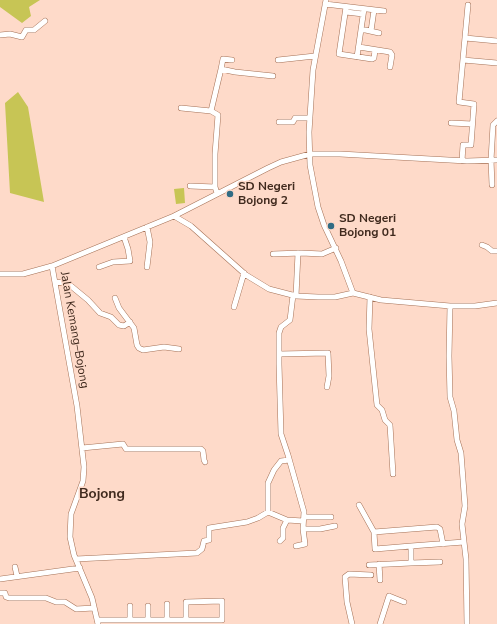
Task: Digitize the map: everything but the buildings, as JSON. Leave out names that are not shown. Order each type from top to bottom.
[{"type":"street","points":[[353,293],[336,248],[318,207],[310,165],[309,132],[315,56],[326,2],[346,10],[364,12],[374,10],[384,11]]},
{"type":"street","points":[[462,161],[463,145],[471,145],[474,104],[459,102],[468,5]]},
{"type":"street","points":[[346,10],[339,53],[373,59],[375,50]]},
{"type":"street","points":[[372,31],[374,10]]},
{"type":"street","points":[[357,57],[364,12]]},
{"type":"street","points":[[0,34],[12,34],[22,37],[26,30],[35,29],[45,21]]},
{"type":"street","points":[[361,29],[379,33]]},
{"type":"street","points":[[465,38],[497,41]]},
{"type":"street","points":[[359,47],[392,53],[390,67]]},
{"type":"street","points":[[278,60],[315,56]]},
{"type":"street","points":[[212,111],[223,59],[232,60]]},
{"type":"street","points":[[463,60],[497,63]]},
{"type":"street","points":[[221,69],[259,76],[273,76]]},
{"type":"street","points":[[181,108],[212,111],[218,115],[215,154],[217,193]]},
{"type":"street","points":[[279,122],[294,122],[295,118],[310,118]]},
{"type":"street","points":[[492,185],[494,160],[493,125],[497,121]]},
{"type":"street","points":[[451,123],[472,124]]},
{"type":"street","name":"Jalan Kemang–Bojong","points":[[98,622],[71,545],[70,530],[73,507],[84,474],[77,406],[52,266],[174,216],[256,173],[281,162],[310,154],[340,154],[462,161],[494,160]]},
{"type":"street","points":[[190,186],[216,186]]},
{"type":"street","points":[[174,216],[191,226],[244,273],[256,282],[270,289],[295,295],[326,298],[353,293],[370,298],[390,301],[450,306],[475,306],[497,303]]},
{"type":"street","points":[[147,227],[150,242],[147,267]]},
{"type":"street","points":[[99,267],[113,262],[130,261],[124,237]]},
{"type":"street","points":[[482,245],[488,247],[492,251],[497,251]]},
{"type":"street","points":[[273,254],[322,254],[336,248]]},
{"type":"street","points":[[296,546],[305,544],[304,519],[289,460],[280,434],[279,354],[280,329],[290,320],[295,295],[298,253]]},
{"type":"street","points":[[0,274],[23,274],[52,266]]},
{"type":"street","points":[[234,307],[244,273]]},
{"type":"street","points":[[55,282],[64,283],[71,286],[88,300],[100,313],[111,317],[119,325],[124,326],[130,322]]},
{"type":"street","points":[[115,298],[125,318],[134,328],[139,348],[143,350],[164,347],[179,349]]},
{"type":"street","points":[[370,298],[369,329],[377,405],[382,410],[385,420],[390,425],[393,474]]},
{"type":"street","points":[[450,306],[450,397],[454,411],[457,440],[461,453],[466,508],[462,521],[467,586],[467,624]]},
{"type":"street","points":[[279,354],[328,353],[329,376],[327,387]]},
{"type":"street","points":[[82,448],[123,444],[126,449],[201,449],[203,451],[205,462]]},
{"type":"street","points":[[268,512],[268,483],[281,461],[289,460]]},
{"type":"street","points":[[359,505],[374,532],[375,549],[464,542]]},
{"type":"street","points":[[76,559],[197,553],[202,549],[204,541],[209,540],[209,528],[247,522],[268,512]]},
{"type":"street","points":[[268,512],[286,520],[331,517]]},
{"type":"street","points":[[280,541],[283,538],[283,528],[286,520]]},
{"type":"street","points":[[304,529],[320,529],[335,526]]},
{"type":"street","points":[[374,532],[437,527],[440,529],[443,544]]},
{"type":"street","points":[[411,546],[411,563]]},
{"type":"street","points":[[369,565],[440,562]]},
{"type":"street","points":[[379,564],[380,580]]},
{"type":"street","points":[[15,567],[17,576]]},
{"type":"street","points":[[0,578],[80,568]]},
{"type":"street","points":[[352,624],[347,602],[345,577],[349,574],[371,575]]},
{"type":"street","points":[[0,593],[4,593],[6,597],[9,598],[46,598],[54,601],[65,602],[78,609],[94,608]]},
{"type":"street","points":[[380,624],[389,596],[404,602]]},
{"type":"street","points":[[98,622],[130,620],[165,622],[186,620],[222,620],[222,602],[186,602],[186,620]]},
{"type":"street","points":[[165,622],[167,604]]},
{"type":"street","points":[[130,606],[130,620]]},
{"type":"street","points":[[148,606],[148,620]]},
{"type":"shaded area","points":[[0,0],[40,0],[29,7],[31,16],[22,23],[0,7]]},
{"type":"shaded area","points":[[18,92],[28,107],[44,202],[10,193],[5,103]]},
{"type":"shaded area","points":[[184,188],[185,203],[176,204],[174,189]]},
{"type":"place","name":"SD Negeri Bojong 2","points":[[230,194]]},
{"type":"place","name":"SD Negeri Bojong 01","points":[[331,226]]},
{"type":"district","name":"Bojong","points":[[102,495]]}]
